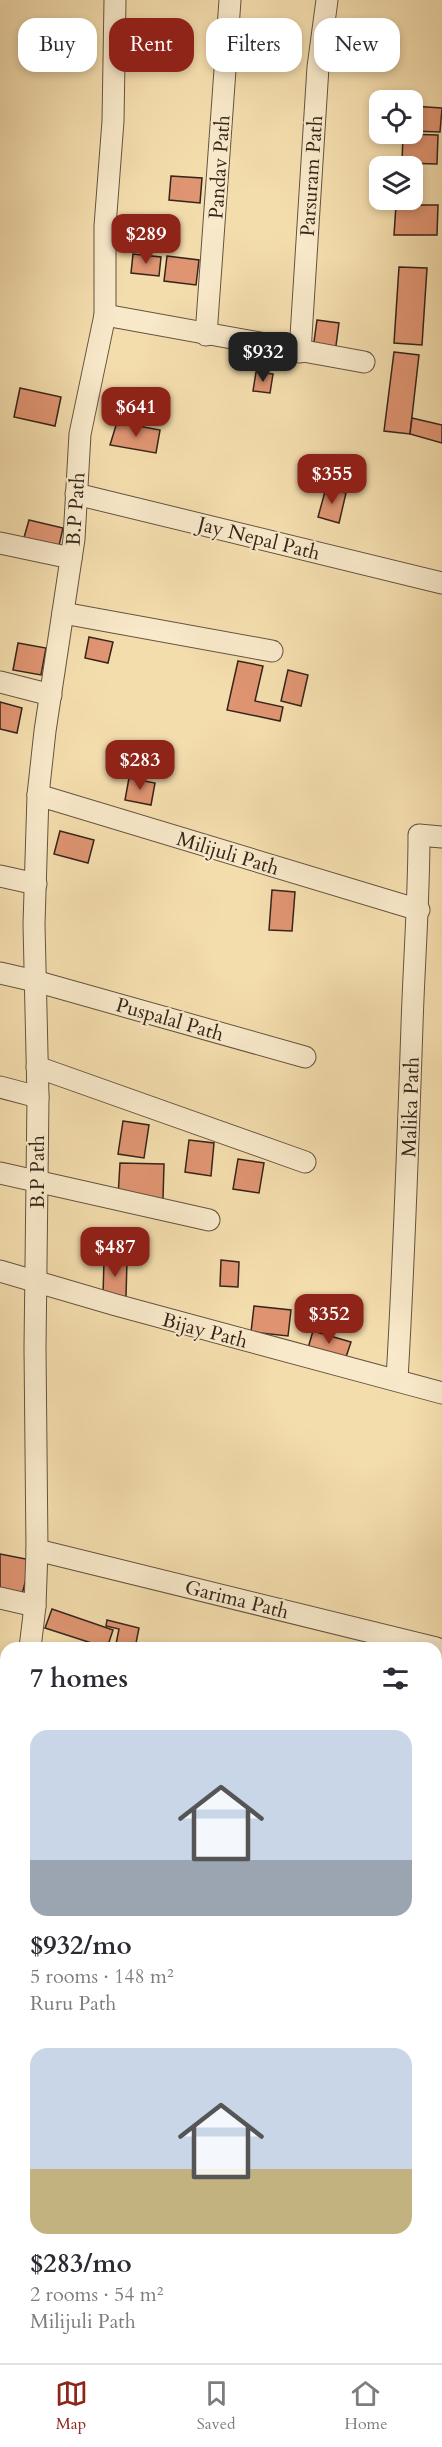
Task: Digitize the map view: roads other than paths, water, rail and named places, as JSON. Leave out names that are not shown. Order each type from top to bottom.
[{"type":"street","name":"B.P Path","points":[[33,1642],[37,1550],[35,1348],[38,1281],[38,1096],[35,981],[38,795],[71,558],[80,434],[105,315],[105,226],[113,121],[115,0]]},
{"type":"street","name":"Pandav Path","points":[[206,335],[230,0]]},
{"type":"street","name":"Parsuram Path","points":[[300,352],[318,67],[327,0]]},
{"type":"street","points":[[105,315],[364,362]]},
{"type":"street","name":"Jay Nepal Path","points":[[76,494],[442,583]]},
{"type":"street","points":[[0,543],[71,558]]},
{"type":"street","points":[[63,613],[273,651]]},
{"type":"street","points":[[0,682],[51,695]]},
{"type":"street","name":"Milijuli Path","points":[[38,795],[419,910]]},
{"type":"street","name":"Malika Path","points":[[397,1379],[419,910],[418,835],[442,837]]},
{"type":"street","points":[[0,876],[36,884]]},
{"type":"street","name":"Puspalal Path","points":[[0,973],[305,1057]]},
{"type":"street","points":[[37,1067],[305,1162]]},
{"type":"street","points":[[0,1087],[38,1096]]},
{"type":"street","points":[[0,1173],[209,1220]]},
{"type":"street","name":"Bijay Path","points":[[0,1271],[262,1346],[397,1379],[442,1393]]},
{"type":"street","name":"Garima Path","points":[[37,1550],[408,1642]]},
{"type":"street","points":[[0,1598],[35,1606]]}]
